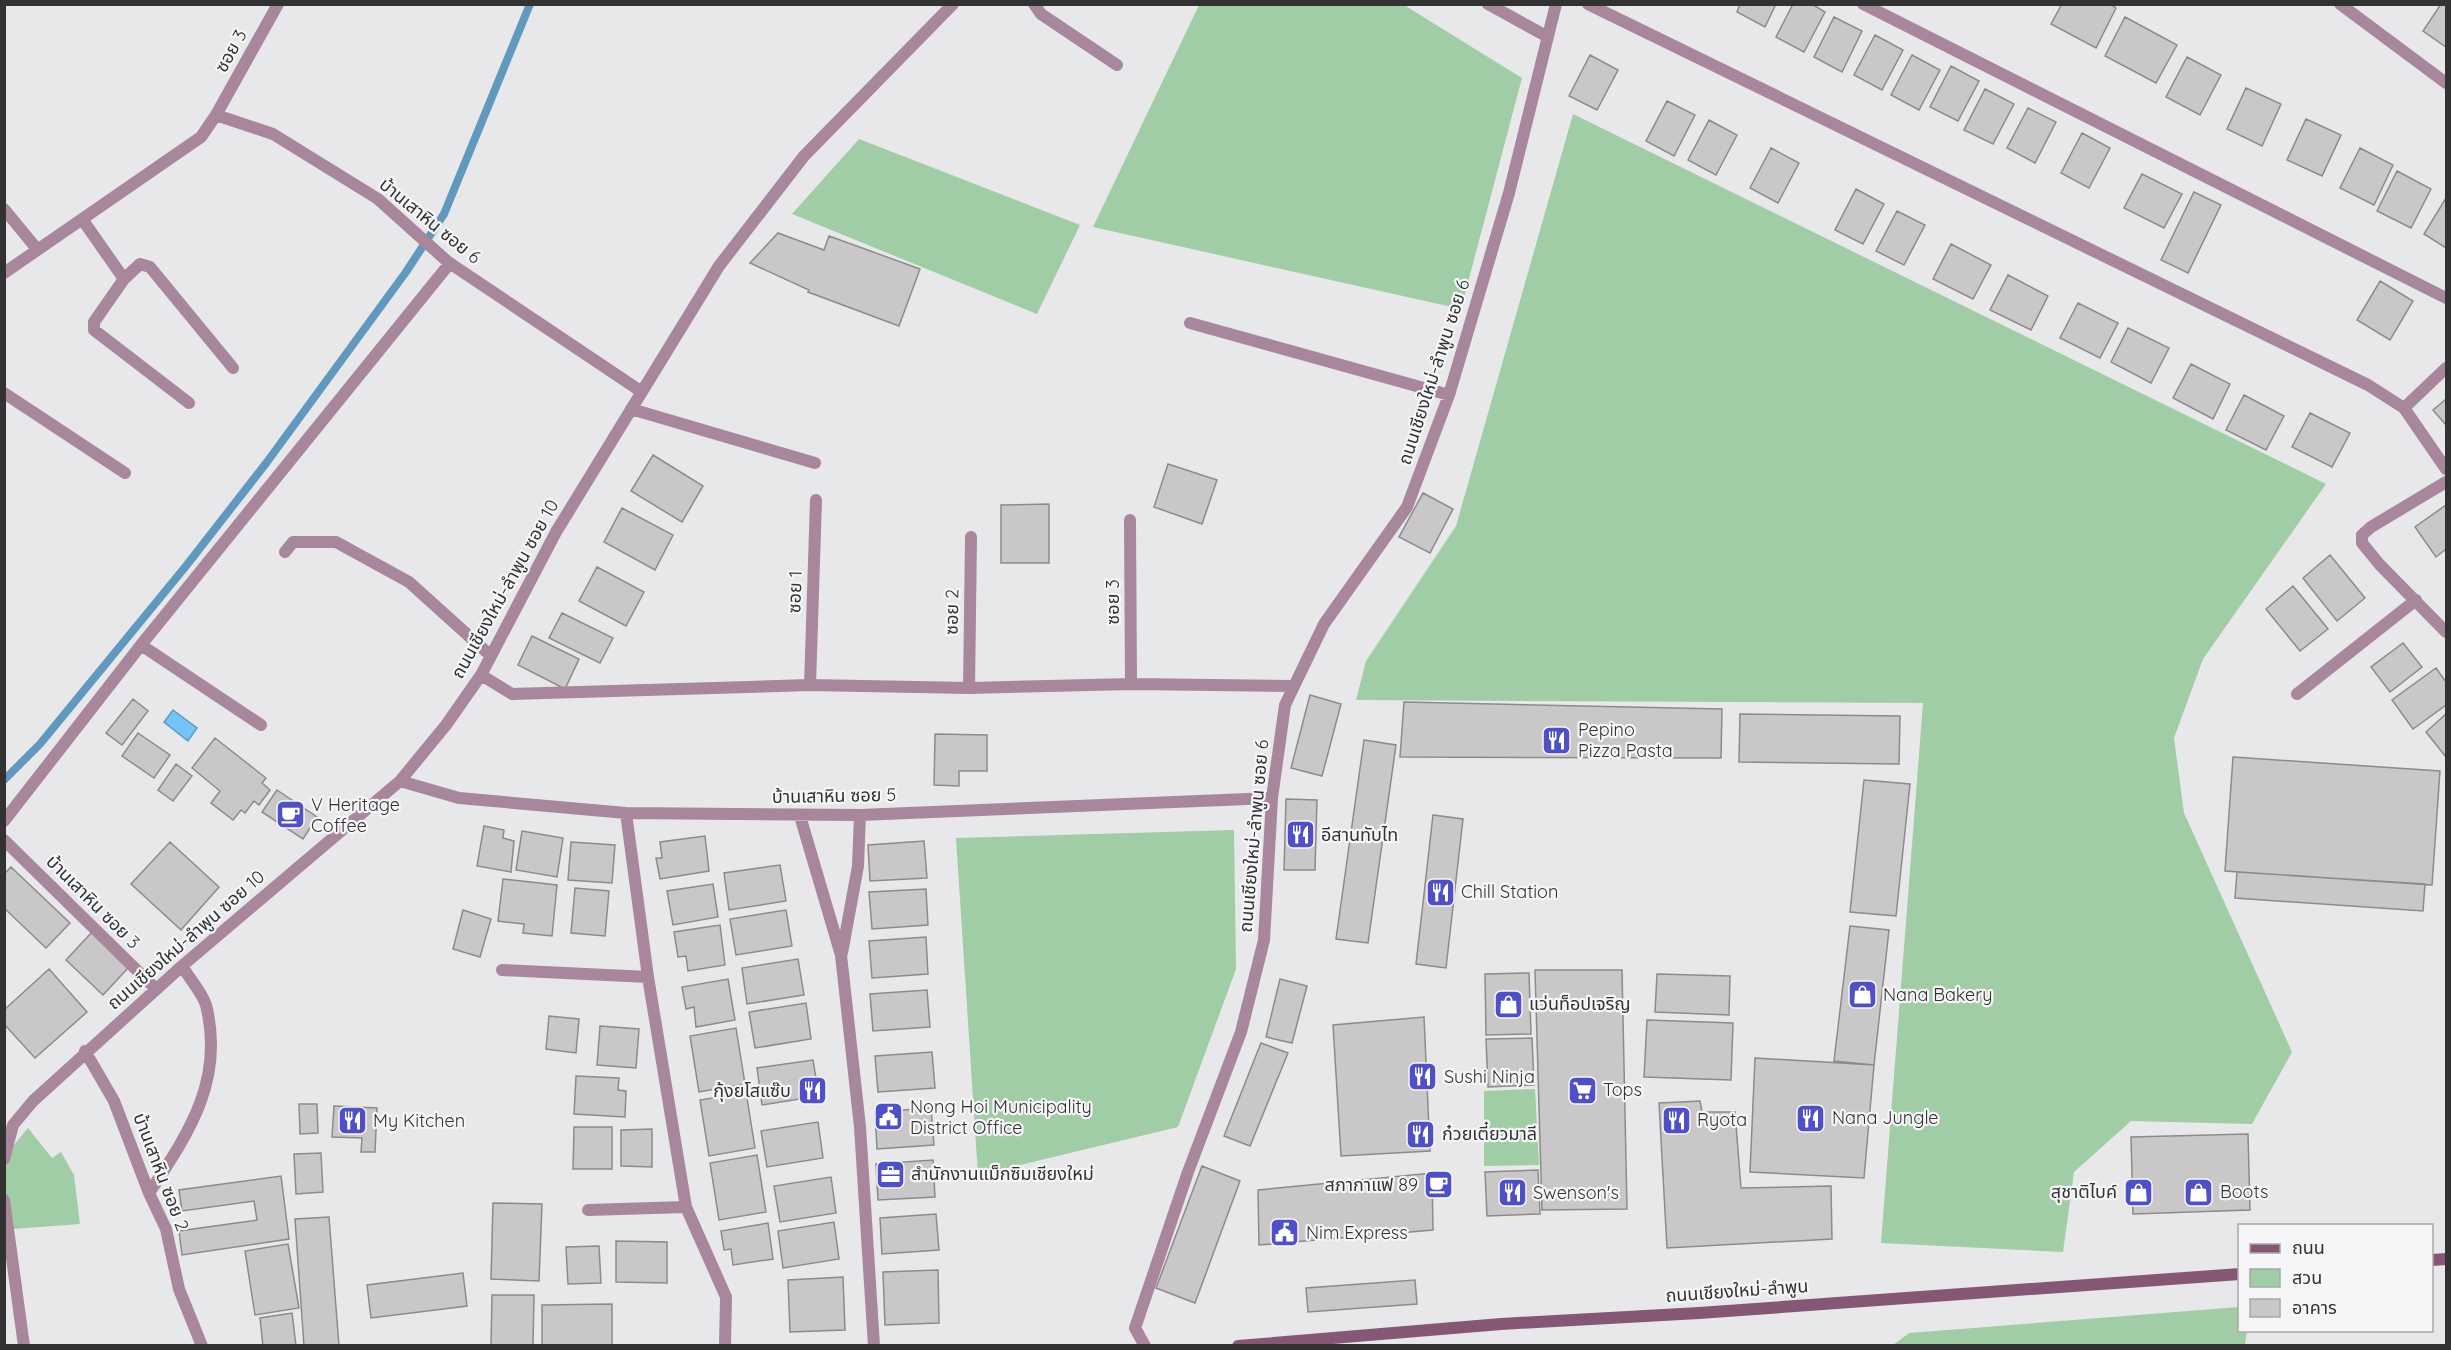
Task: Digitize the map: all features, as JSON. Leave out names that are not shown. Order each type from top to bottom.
[{"type":"main road","name":"ถนนเชียงใหม่-ลำพูน","points":[[1238,1346],[1501,1324],[1699,1313],[1818,1302],[2238,1274]]},
{"type":"street","name":"ซอย 3","points":[[4,273],[201,137],[216,115],[278,4]]},
{"type":"street","name":"ถนนเชียงใหม่-ลำพูน ซอย 10","points":[[4,1160],[9,1122],[182,966],[400,782],[446,725],[481,675],[555,532],[719,266],[804,156],[953,4]]},
{"type":"street","points":[[1034,4],[1041,14],[1117,65]]},
{"type":"street","points":[[1488,4],[1548,37]]},
{"type":"street","name":"ถนนเชียงใหม่-ลำพูน ซอย 6","points":[[1145,1346],[1136,1328],[1188,1172],[1241,1032],[1264,940],[1272,798],[1285,705],[1324,624],[1407,507],[1449,395],[1509,193],[1556,4]]},
{"type":"street","points":[[1588,4],[2368,385],[2404,408],[2446,469]]},
{"type":"street","points":[[1863,4],[2446,298]]},
{"type":"street","points":[[2340,4],[2446,83]]},
{"type":"street","name":"บ้านเสาหิน ซอย 6","points":[[216,115],[273,134],[378,199],[449,263],[642,392]]},
{"type":"street","points":[[4,209],[37,249]]},
{"type":"street","points":[[82,219],[124,279]]},
{"type":"street","points":[[4,820],[141,645],[449,263]]},
{"type":"street","points":[[189,403],[94,330],[94,322],[124,279],[140,264],[150,267],[233,368]]},
{"type":"street","points":[[1190,323],[1449,395]]},
{"type":"street","points":[[2404,408],[2446,368]]},
{"type":"street","points":[[4,393],[125,473]]},
{"type":"street","points":[[631,409],[815,463]]},
{"type":"street","points":[[2446,482],[2387,516],[2362,535],[2362,543],[2367,551],[2446,632]]},
{"type":"street","name":"ซอย 1","points":[[810,685],[816,500]]},
{"type":"street","name":"ซอย 3","points":[[1130,520],[1131,684]]},
{"type":"street","name":"ซอย 2","points":[[969,688],[971,537]]},
{"type":"street","points":[[285,552],[293,542],[336,542],[409,582],[491,656]]},
{"type":"street","points":[[2297,694],[2416,600]]},
{"type":"street","points":[[141,645],[261,725]]},
{"type":"street","points":[[481,675],[512,693],[810,685],[969,688],[1131,684],[1293,686]]},
{"type":"street","name":"บ้านเสาหิน ซอย 5","points":[[400,782],[459,798],[626,813],[860,815],[1272,798]]},
{"type":"street","points":[[626,813],[648,977],[686,1207],[726,1297],[726,1346]]},
{"type":"street","points":[[842,955],[858,866],[860,815]]},
{"type":"street","points":[[800,816],[842,955],[860,1127],[874,1346]]},
{"type":"street","name":"บ้านเสาหิน ซอย 3","points":[[4,840],[156,989]]},
{"type":"street","points":[[148,1193],[189,1132],[204,1093],[212,1052],[205,1003],[182,966]]},
{"type":"street","points":[[502,970],[648,977]]},
{"type":"street","name":"บ้านเสาหิน ซอย 2","points":[[85,1052],[114,1101],[148,1193],[166,1229],[179,1290],[202,1346]]},
{"type":"street","points":[[4,1200],[24,1346]]},
{"type":"street","points":[[588,1210],[686,1207]]},
{"type":"green space","points":[[1199,5],[1404,5],[1522,78],[1461,309],[1093,227]]},
{"type":"green space","points":[[1573,114],[2326,484],[2203,659],[2174,738],[2184,813],[2292,1052],[2252,1124],[2131,1121],[2074,1172],[2063,1252],[1881,1243],[1923,703],[1356,700],[1366,661],[1456,526]]},
{"type":"green space","points":[[859,139],[1080,225],[1037,314],[792,214]]},
{"type":"green space","points":[[1234,830],[1236,969],[1178,1127],[978,1175],[956,838]]},
{"type":"green space","points":[[1535,1089],[1539,1165],[1484,1166],[1484,1091]]},
{"type":"green space","points":[[28,1128],[52,1158],[61,1152],[74,1175],[80,1224],[13,1229],[5,1190],[4,1157]]},
{"type":"green space","points":[[2238,1307],[2238,1332],[2247,1332],[2245,1345],[1893,1345],[1909,1333]]},
{"type":"water","points":[[173,710],[197,728],[188,741],[164,722]]},
{"type":"building","points":[[1740,4],[1776,4],[1765,27],[1737,12]]},
{"type":"building","points":[[1793,4],[1812,4],[1825,12],[1804,52],[1776,37]]},
{"type":"building","points":[[2062,4],[2110,4],[2116,8],[2096,48],[2051,24]]},
{"type":"building","points":[[2441,4],[2446,4],[2446,47],[2423,31]]},
{"type":"building","points":[[1834,17],[1862,31],[1842,72],[1814,57]]},
{"type":"building","points":[[2125,17],[2177,45],[2156,83],[2105,56]]},
{"type":"building","points":[[1875,35],[1903,50],[1882,90],[1854,75]]},
{"type":"building","points":[[1590,55],[1618,70],[1597,110],[1569,96]]},
{"type":"building","points":[[1912,55],[1940,70],[1919,110],[1891,95]]},
{"type":"building","points":[[2187,57],[2221,75],[2200,115],[2166,97]]},
{"type":"building","points":[[1951,66],[1979,81],[1958,121],[1930,107]]},
{"type":"building","points":[[2246,88],[2281,104],[2262,146],[2227,129]]},
{"type":"building","points":[[1985,89],[2014,104],[1993,144],[1964,130]]},
{"type":"building","points":[[1667,101],[1695,115],[1674,156],[1646,141]]},
{"type":"building","points":[[2028,108],[2056,122],[2035,163],[2007,148]]},
{"type":"building","points":[[2306,119],[2341,135],[2322,176],[2287,160]]},
{"type":"building","points":[[1709,120],[1737,135],[1716,175],[1688,160]]},
{"type":"building","points":[[2082,133],[2110,148],[2089,188],[2061,173]]},
{"type":"building","points":[[1771,148],[1799,163],[1778,203],[1750,188]]},
{"type":"building","points":[[2360,148],[2393,165],[2374,205],[2340,188]]},
{"type":"building","points":[[2397,171],[2431,189],[2411,228],[2377,211]]},
{"type":"building","points":[[2142,174],[2182,194],[2164,228],[2124,208]]},
{"type":"building","points":[[1856,189],[1884,204],[1863,244],[1835,230]]},
{"type":"building","points":[[2194,192],[2221,205],[2188,273],[2161,260]]},
{"type":"building","points":[[2446,198],[2446,248],[2424,234]]},
{"type":"building","points":[[1897,211],[1925,225],[1904,265],[1876,251]]},
{"type":"building","points":[[778,233],[824,250],[829,236],[920,269],[899,326],[808,292],[809,290],[750,263]]},
{"type":"building","points":[[1951,244],[1991,265],[1973,299],[1933,279]]},
{"type":"building","points":[[2008,275],[2048,296],[2031,330],[1990,310]]},
{"type":"building","points":[[2380,281],[2413,301],[2390,340],[2357,320]]},
{"type":"building","points":[[2078,303],[2118,323],[2100,358],[2060,338]]},
{"type":"building","points":[[2128,328],[2169,348],[2151,383],[2111,362]]},
{"type":"building","points":[[2191,364],[2230,384],[2213,419],[2173,398]]},
{"type":"building","points":[[2244,395],[2284,416],[2266,450],[2226,430]]},
{"type":"building","points":[[2446,399],[2446,425],[2433,410]]},
{"type":"building","points":[[2310,413],[2350,433],[2332,467],[2292,447]]},
{"type":"building","points":[[653,455],[703,486],[682,522],[631,491]]},
{"type":"building","points":[[1168,464],[1217,480],[1202,524],[1154,507]]},
{"type":"building","points":[[1423,493],[1453,509],[1430,553],[1399,537]]},
{"type":"building","points":[[1049,504],[1049,563],[1001,563],[1001,505]]},
{"type":"building","points":[[2446,505],[2446,549],[2436,557],[2415,527]]},
{"type":"building","points":[[622,508],[673,535],[655,570],[604,542]]},
{"type":"building","points":[[2330,555],[2365,598],[2337,621],[2303,578]]},
{"type":"building","points":[[597,567],[644,592],[626,626],[579,601]]},
{"type":"building","points":[[2293,586],[2328,629],[2300,651],[2266,609]]},
{"type":"building","points":[[562,613],[613,638],[600,663],[549,638]]},
{"type":"building","points":[[532,636],[579,659],[565,689],[518,665]]},
{"type":"building","points":[[2403,643],[2422,667],[2390,692],[2371,667]]},
{"type":"building","points":[[2436,668],[2446,682],[2446,705],[2413,729],[2392,700]]},
{"type":"building","points":[[1310,695],[1341,704],[1322,776],[1291,768]]},
{"type":"building","points":[[133,699],[148,711],[122,745],[106,733]]},
{"type":"building","points":[[1404,702],[1722,709],[1721,758],[1400,757]]},
{"type":"building","points":[[1740,714],[1900,716],[1899,764],[1739,762]]},
{"type":"building","points":[[2446,714],[2446,757],[2426,732]]},
{"type":"building","points":[[138,733],[170,755],[154,778],[122,756]]},
{"type":"building","points":[[935,734],[987,735],[987,771],[959,771],[959,786],[934,785]]},
{"type":"building","points":[[215,738],[266,778],[262,783],[270,790],[259,805],[254,801],[245,813],[241,810],[233,820],[211,803],[220,791],[192,768]]},
{"type":"building","points":[[1364,740],[1396,745],[1368,943],[1336,939]]},
{"type":"building","points":[[2233,757],[2440,771],[2432,885],[2225,871]]},
{"type":"building","points":[[176,764],[192,776],[173,801],[158,790]]},
{"type":"building","points":[[1864,780],[1910,784],[1896,916],[1850,912]]},
{"type":"building","name":"V Heritage Coffee","points":[[277,790],[317,817],[303,839],[262,812]]},
{"type":"building","name":"อีสานทับไท","points":[[1286,799],[1317,800],[1315,870],[1284,870]]},
{"type":"building","name":"Chill Station","points":[[1433,815],[1463,819],[1446,968],[1416,964]]},
{"type":"building","points":[[484,826],[504,830],[503,838],[514,841],[511,872],[477,866]]},
{"type":"building","points":[[522,831],[563,838],[557,877],[516,870]]},
{"type":"building","points":[[705,836],[709,871],[660,879],[656,858],[662,858],[660,842]]},
{"type":"building","points":[[924,841],[927,878],[870,881],[868,845]]},
{"type":"building","points":[[170,842],[219,887],[181,930],[131,884]]},
{"type":"building","points":[[571,842],[615,845],[612,883],[568,880]]},
{"type":"building","points":[[780,865],[786,901],[729,910],[724,873]]},
{"type":"building","points":[[11,867],[70,923],[46,948],[4,908],[4,874]]},
{"type":"building","points":[[2237,872],[2425,884],[2423,911],[2235,898]]},
{"type":"building","points":[[503,879],[557,885],[552,936],[523,933],[524,924],[498,921]]},
{"type":"building","points":[[713,884],[718,917],[673,925],[667,891]]},
{"type":"building","points":[[575,888],[609,891],[605,936],[571,933]]},
{"type":"building","points":[[926,889],[928,925],[872,929],[869,892]]},
{"type":"building","points":[[463,910],[491,919],[480,957],[453,949]]},
{"type":"building","points":[[786,910],[792,946],[736,955],[730,919]]},
{"type":"building","points":[[720,925],[725,965],[688,971],[686,956],[678,957],[674,932]]},
{"type":"building","name":"Nana Bakery","points":[[1850,926],[1889,930],[1874,1065],[1834,1061]]},
{"type":"building","points":[[92,932],[129,967],[103,995],[66,960]]},
{"type":"building","points":[[926,937],[928,974],[872,978],[869,941]]},
{"type":"building","points":[[798,959],[804,995],[747,1004],[742,968]]},
{"type":"building","points":[[49,969],[87,1012],[35,1058],[4,1024],[4,1010]]},
{"type":"building","name":"Tops","points":[[1535,970],[1622,970],[1627,1209],[1542,1210]]},
{"type":"building","name":"แว่นท็อปเจริญ","points":[[1529,973],[1531,1034],[1486,1035],[1485,974]]},
{"type":"building","points":[[1657,974],[1730,976],[1729,1015],[1655,1012]]},
{"type":"building","points":[[728,979],[735,1020],[696,1027],[694,1007],[686,1009],[682,987]]},
{"type":"building","points":[[1280,979],[1307,986],[1292,1043],[1266,1037]]},
{"type":"building","points":[[927,990],[930,1027],[873,1031],[870,994]]},
{"type":"building","points":[[806,1003],[811,1039],[755,1048],[749,1012]]},
{"type":"building","points":[[549,1016],[579,1019],[576,1053],[546,1049]]},
{"type":"building","points":[[1424,1017],[1430,1151],[1341,1156],[1333,1025]]},
{"type":"building","points":[[1647,1020],[1733,1023],[1731,1080],[1644,1077]]},
{"type":"building","points":[[600,1026],[639,1029],[636,1068],[597,1065]]},
{"type":"building","points":[[736,1028],[745,1084],[699,1092],[690,1036]]},
{"type":"building","points":[[1532,1038],[1534,1085],[1488,1087],[1486,1039]]},
{"type":"building","points":[[1261,1043],[1288,1053],[1250,1146],[1224,1136]]},
{"type":"building","points":[[932,1052],[935,1088],[878,1092],[875,1056]]},
{"type":"building","name":"Nana Jungle","points":[[1755,1058],[1874,1065],[1864,1178],[1750,1172]]},
{"type":"building","points":[[813,1060],[819,1096],[762,1105],[757,1068]]},
{"type":"building","points":[[576,1076],[619,1078],[618,1090],[626,1091],[625,1117],[574,1114]]},
{"type":"building","points":[[746,1092],[755,1148],[709,1156],[700,1100]]},
{"type":"building","points":[[1700,1101],[1702,1112],[1735,1112],[1741,1188],[1831,1186],[1832,1239],[1667,1248],[1659,1103]]},
{"type":"building","points":[[299,1104],[317,1104],[318,1133],[300,1134]]},
{"type":"building","points":[[334,1106],[377,1108],[375,1152],[361,1152],[362,1138],[332,1137]]},
{"type":"building","points":[[931,1108],[934,1145],[877,1149],[875,1112]]},
{"type":"building","points":[[818,1122],[823,1158],[767,1167],[761,1131]]},
{"type":"building","points":[[574,1127],[612,1127],[612,1169],[573,1169]]},
{"type":"building","points":[[652,1129],[652,1167],[621,1166],[621,1130]]},
{"type":"building","points":[[2248,1134],[2250,1210],[2133,1214],[2131,1137]]},
{"type":"building","points":[[321,1153],[323,1192],[296,1194],[294,1154]]},
{"type":"building","points":[[757,1155],[766,1212],[719,1220],[710,1163]]},
{"type":"building","points":[[933,1160],[935,1197],[878,1200],[876,1164]]},
{"type":"building","points":[[1202,1166],[1240,1181],[1195,1303],[1156,1288]]},
{"type":"building","name":"Swenson's","points":[[1538,1170],[1540,1214],[1487,1216],[1485,1172]]},
{"type":"building","points":[[1432,1173],[1433,1230],[1259,1245],[1258,1190]]},
{"type":"building","points":[[1432,1175],[1442,1175],[1443,1191],[1433,1191]]},
{"type":"building","points":[[281,1176],[289,1239],[182,1255],[179,1231],[257,1220],[254,1201],[182,1211],[179,1190]]},
{"type":"building","points":[[831,1177],[836,1213],[780,1222],[774,1186]]},
{"type":"building","points":[[493,1203],[542,1204],[539,1281],[491,1279]]},
{"type":"building","points":[[936,1214],[939,1250],[882,1254],[880,1218]]},
{"type":"building","points":[[329,1217],[339,1346],[304,1346],[295,1219]]},
{"type":"building","points":[[834,1222],[839,1259],[783,1268],[778,1231]]},
{"type":"building","points":[[768,1223],[773,1259],[733,1265],[731,1249],[724,1250],[721,1231]]},
{"type":"building","points":[[616,1241],[667,1242],[667,1283],[616,1282]]},
{"type":"building","points":[[288,1244],[299,1308],[255,1315],[245,1251]]},
{"type":"building","points":[[599,1246],[601,1283],[568,1284],[566,1247]]},
{"type":"building","points":[[938,1270],[939,1323],[885,1325],[883,1272]]},
{"type":"building","points":[[463,1273],[467,1306],[371,1318],[367,1285]]},
{"type":"building","points":[[843,1277],[845,1330],[790,1332],[788,1280]]},
{"type":"building","points":[[1415,1280],[1417,1304],[1308,1312],[1306,1288]]},
{"type":"building","points":[[492,1295],[534,1295],[533,1346],[491,1346]]},
{"type":"building","points":[[612,1304],[612,1346],[542,1346],[542,1305]]},
{"type":"building","points":[[292,1313],[296,1346],[263,1346],[260,1318]]},
{"type":"waterway","points":[[4,780],[40,744],[186,566],[267,462],[406,272],[444,214],[530,4]]},
{"type":"place","name":"Pepino Pizza Pasta","points":[[1557,740]]},
{"type":"place","name":"V Heritage Coffee","points":[[290,815]]},
{"type":"place","name":"อีสานทับไท","points":[[1300,835]]},
{"type":"place","name":"Chill Station","points":[[1440,892]]},
{"type":"place","name":"Nana Bakery","points":[[1862,995]]},
{"type":"place","name":"แว่นท็อปเจริญ","points":[[1508,1004]]},
{"type":"place","name":"Sushi Ninja","points":[[1423,1077]]},
{"type":"place","name":"Tops","points":[[1582,1090]]},
{"type":"place","name":"กุ้งยโสแซ๊บ","points":[[812,1091]]},
{"type":"place","name":"Nong Hoi Municipality District Office","points":[[889,1117]]},
{"type":"place","name":"Nana Jungle","points":[[1811,1118]]},
{"type":"place","name":"Ryota","points":[[1676,1120]]},
{"type":"place","name":"My Kitchen","points":[[352,1121]]},
{"type":"place","name":"ก๋วยเตี๋ยวมาลี","points":[[1421,1134]]},
{"type":"place","name":"สำนักงานแม็กซิมเชียงใหม่","points":[[890,1174]]},
{"type":"place","name":"สภากาแฟ 89","points":[[1439,1185]]},
{"type":"place","name":"สุชาติไบค์","points":[[2138,1192]]},
{"type":"place","name":"Boots","points":[[2199,1192]]},
{"type":"place","name":"Swenson's","points":[[1512,1193]]},
{"type":"place","name":"Nim Express","points":[[1285,1233]]}]
